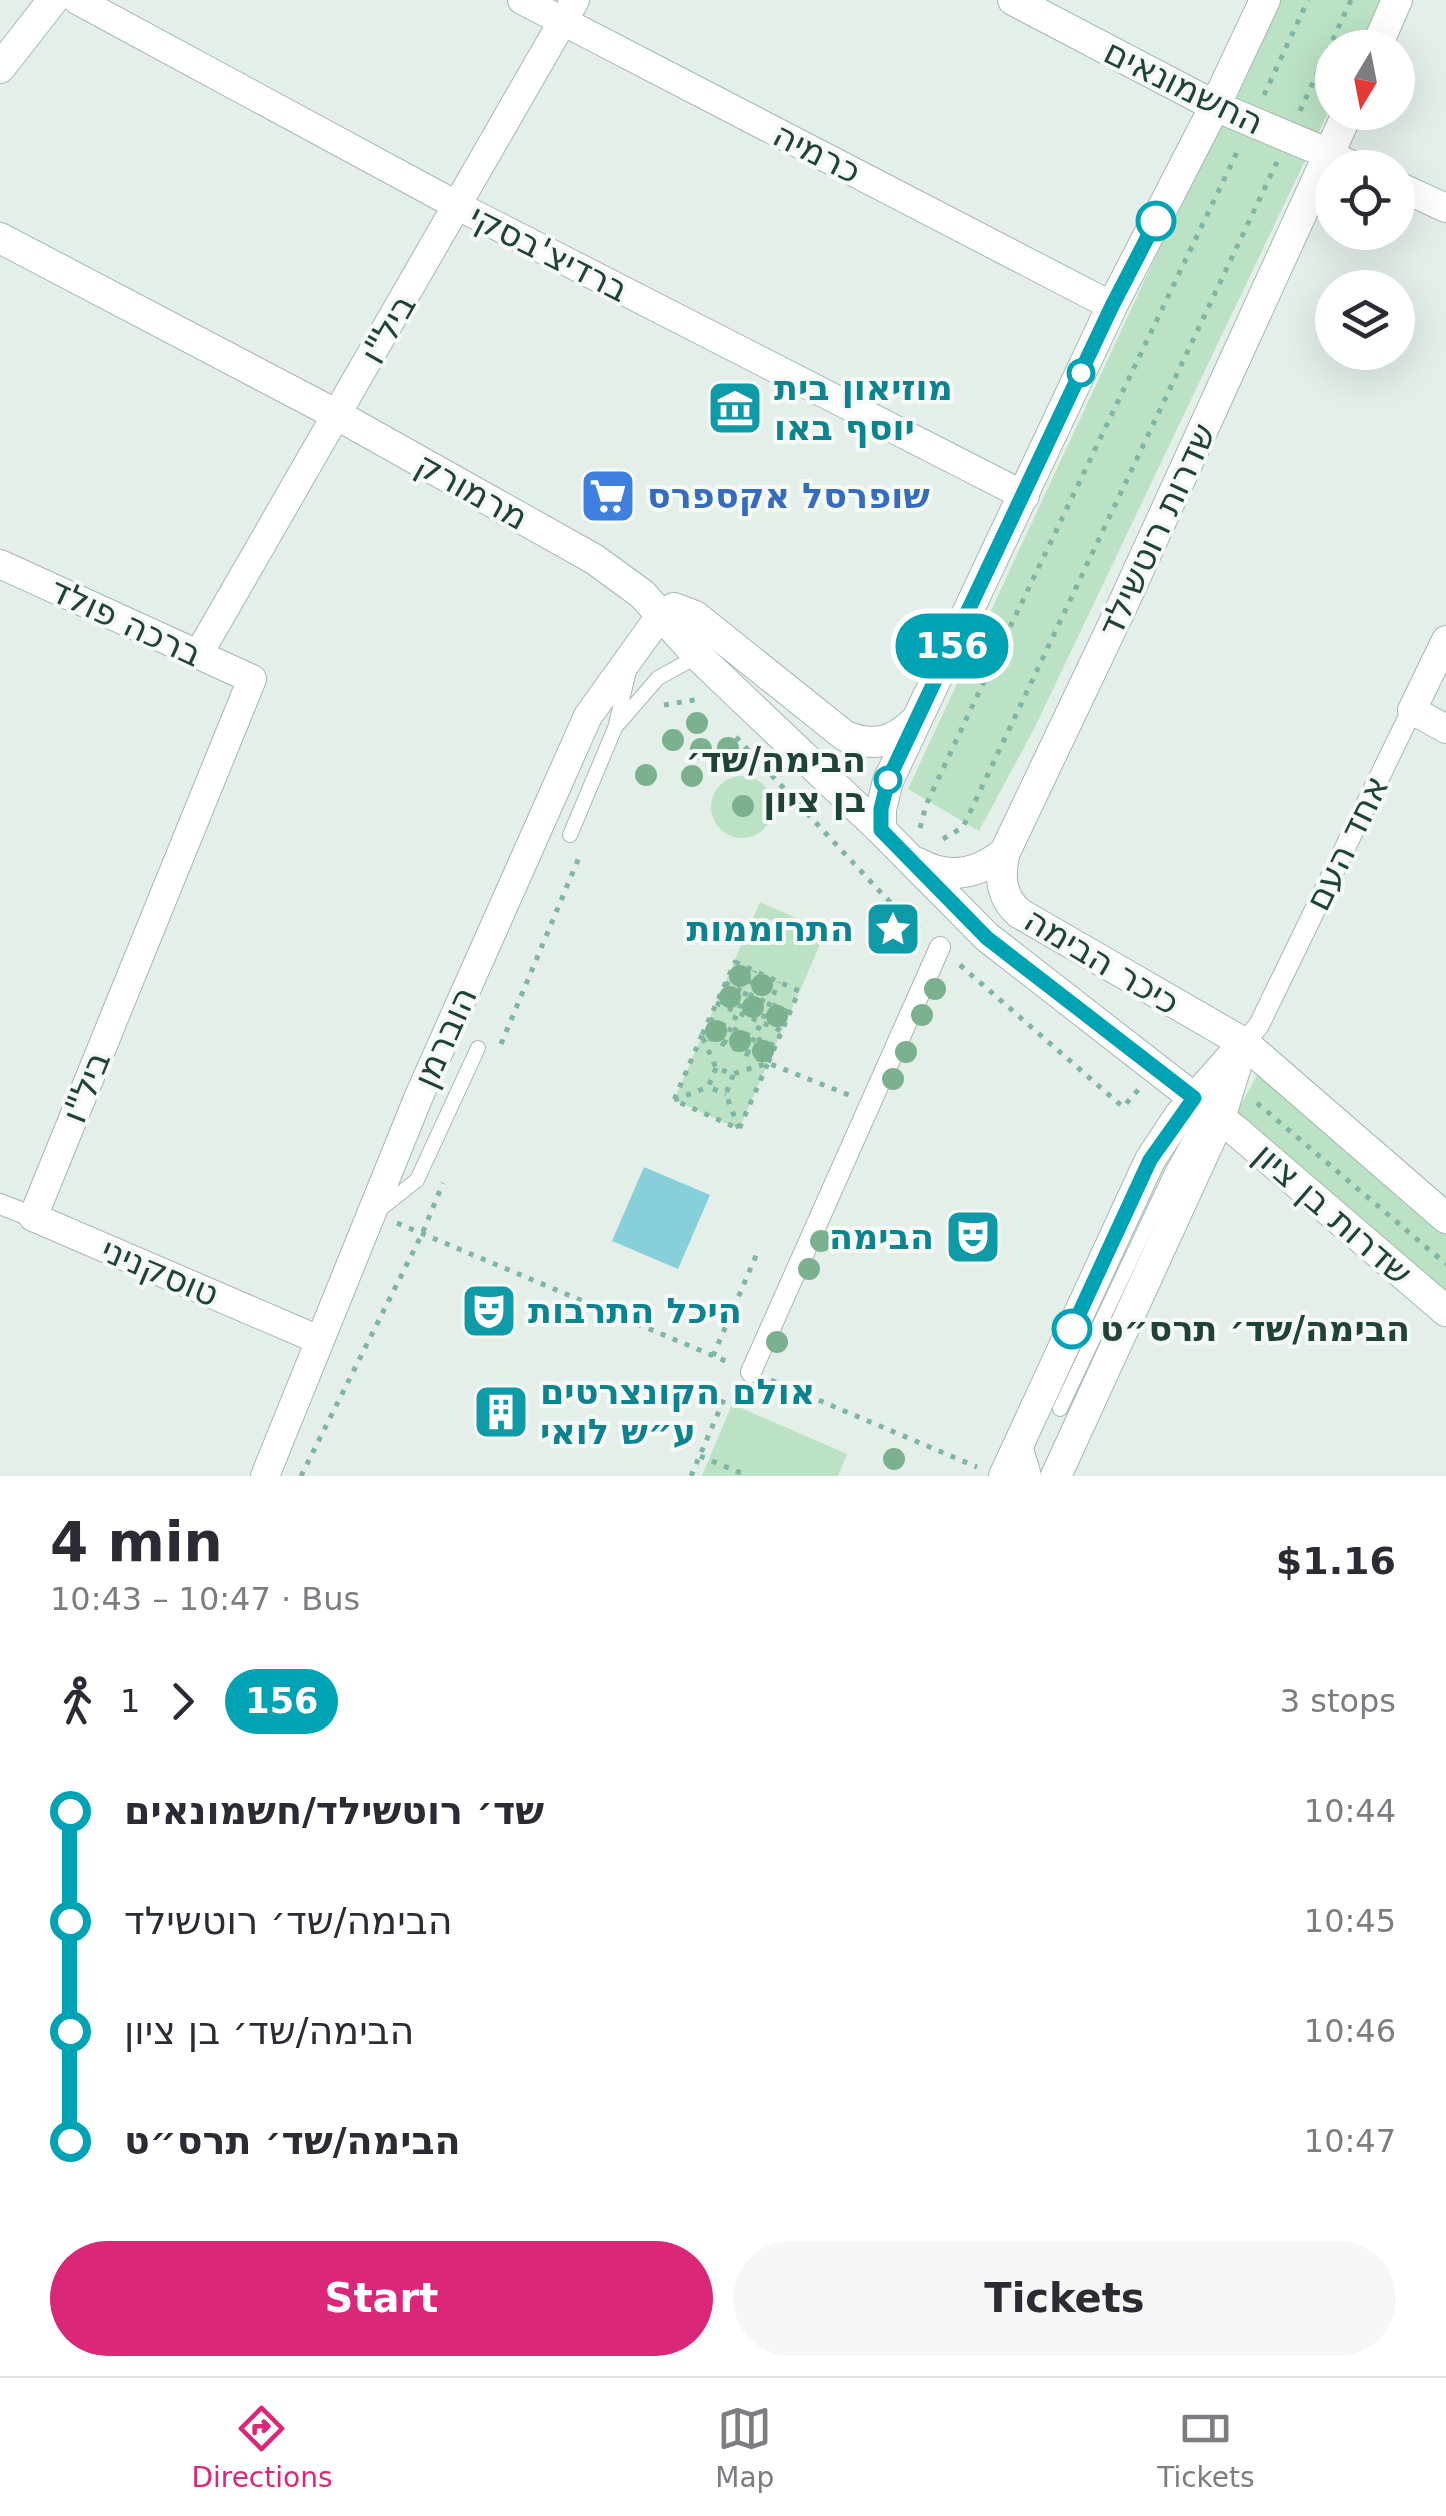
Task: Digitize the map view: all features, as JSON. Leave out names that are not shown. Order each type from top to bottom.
[{"type":"street","points":[[0,68],[53,0]]},
{"type":"street","name":"ברדיצ'בסקי","points":[[77,0],[458,206],[1025,496]]},
{"type":"street","name":"כרמיה","points":[[522,0],[569,10],[1112,306]]},
{"type":"street","name":"החשמונאים","points":[[1013,0],[1215,106],[1319,150]]},
{"type":"street","points":[[881,830],[888,780],[1112,306],[1265,0]]},
{"type":"street","points":[[1384,30],[1397,0]]},
{"type":"street","name":"ביל\"ו","points":[[198,656],[569,10]]},
{"type":"street","name":"שדרות רוטשילד","points":[[1005,852],[1315,185]]},
{"type":"street","points":[[1415,194],[1446,208]]},
{"type":"street","name":"מרמורק","points":[[0,238],[338,416],[594,559],[642,594],[698,656],[881,830]]},
{"type":"street","name":"ברכה פולד","points":[[0,564],[252,679]]},
{"type":"street","points":[[660,616],[674,608],[695,616],[845,736],[881,743],[898,736],[916,720]]},
{"type":"street","name":"הוברמן","points":[[265,1476],[419,1096],[588,716],[660,616]]},
{"type":"street","name":"אחד העם","points":[[1244,1043],[1259,1024],[1446,640]]},
{"type":"street","name":"ביל\"ו","points":[[32,1218],[252,679]]},
{"type":"street","points":[[1412,710],[1446,729]]},
{"type":"street","name":"כיכר הבימה","points":[[881,830],[987,938],[1222,1104]]},
{"type":"street","points":[[911,860],[937,873],[954,874],[978,868],[1005,852]]},
{"type":"street","name":"כיכר הבימה","points":[[1005,852],[1002,887],[1011,906],[1026,919],[1244,1043]]},
{"type":"street","points":[[751,1372],[940,948]]},
{"type":"street","points":[[1056,1476],[1222,1104],[1244,1043]]},
{"type":"street","name":"שדרות בן ציון","points":[[1244,1043],[1446,1218]]},
{"type":"street","points":[[1004,1476],[1163,1138],[1222,1104]]},
{"type":"street","name":"שדרות בן ציון","points":[[1222,1104],[1446,1311]]},
{"type":"street","name":"טוסקניני","points":[[0,1204],[319,1340]]},
{"type":"street","points":[[1018,1446],[1027,1476]]},
{"type":"lane","points":[[570,835],[616,728],[633,656]]},
{"type":"lane","points":[[616,728],[658,678],[698,656]]},
{"type":"lane","points":[[374,1214],[417,1180],[478,1048]]},
{"type":"lane","points":[[1060,1409],[1172,1172],[1222,1104]]},
{"type":"path","points":[[926,805],[1308,0]]},
{"type":"path","points":[[964,826],[1351,0]]},
{"type":"path","points":[[652,713],[662,706],[700,699]]},
{"type":"path","points":[[726,727],[886,898],[1123,1107]]},
{"type":"path","points":[[496,1057],[586,839]]},
{"type":"path","points":[[674,1100],[734,962],[799,991],[738,1129]]},
{"type":"path","points":[[724,1044],[755,972]]},
{"type":"path","points":[[747,1054],[779,982]]},
{"type":"path","points":[[725,983],[790,1013]]},
{"type":"path","points":[[716,1003],[782,1031]]},
{"type":"path","points":[[709,1019],[775,1046]]},
{"type":"path","points":[[702,1035],[870,1104]]},
{"type":"path","points":[[702,1035],[716,1068],[708,1087]]},
{"type":"path","points":[[716,1068],[733,1074],[768,1064]]},
{"type":"path","points":[[733,1074],[726,1094],[738,1129]]},
{"type":"path","points":[[674,1100],[708,1087],[726,1094]]},
{"type":"path","points":[[674,1100],[738,1129]]},
{"type":"path","points":[[1222,1104],[1446,1264]]},
{"type":"path","points":[[301,1476],[422,1234],[450,1166]]},
{"type":"path","points":[[374,1214],[456,1248]]},
{"type":"path","points":[[713,1356],[758,1252]]},
{"type":"path","points":[[692,1476],[726,1397]]},
{"type":"path","points":[[700,1456],[748,1476]]},
{"type":"green space","points":[[1275,0],[1381,0],[1367,30],[1315,30],[1315,130],[1320,130],[1034,729],[979,831],[908,789]]},
{"type":"green space","points":[[742,776],[764,785],[773,807],[764,829],[742,838],[720,829],[711,807],[720,785]]},
{"type":"green space","points":[[760,902],[826,931],[739,1129],[674,1100]]},
{"type":"green space","points":[[1260,1070],[1446,1229],[1446,1295],[1234,1117]]},
{"type":"green space","points":[[732,1404],[847,1454],[838,1476],[702,1476]]},
{"type":"water","points":[[644,1167],[710,1195],[678,1269],[612,1241]]},
{"type":"bus line","name":"156","points":[[1072,1329],[1150,1160],[1194,1098],[987,938],[881,830],[881,809],[888,780],[1156,221]]},
{"type":"place","name":"מוזיאון בית יוסף באו","points":[[735,408]]},
{"type":"place","name":"שופרסל אקספרס","points":[[608,496]]},
{"type":"place","name":"הבימה/שד׳ בן ציון","points":[[888,780]]},
{"type":"place","name":"התרוממות","points":[[893,929]]},
{"type":"place","name":"הבימה","points":[[973,1237]]},
{"type":"place","name":"היכל התרבות","points":[[489,1311]]},
{"type":"place","name":"הבימה/שד׳ תרס״ט","points":[[1072,1329]]},
{"type":"place","name":"אולם הקונצרטים ע״ש לואי","points":[[501,1412]]}]
